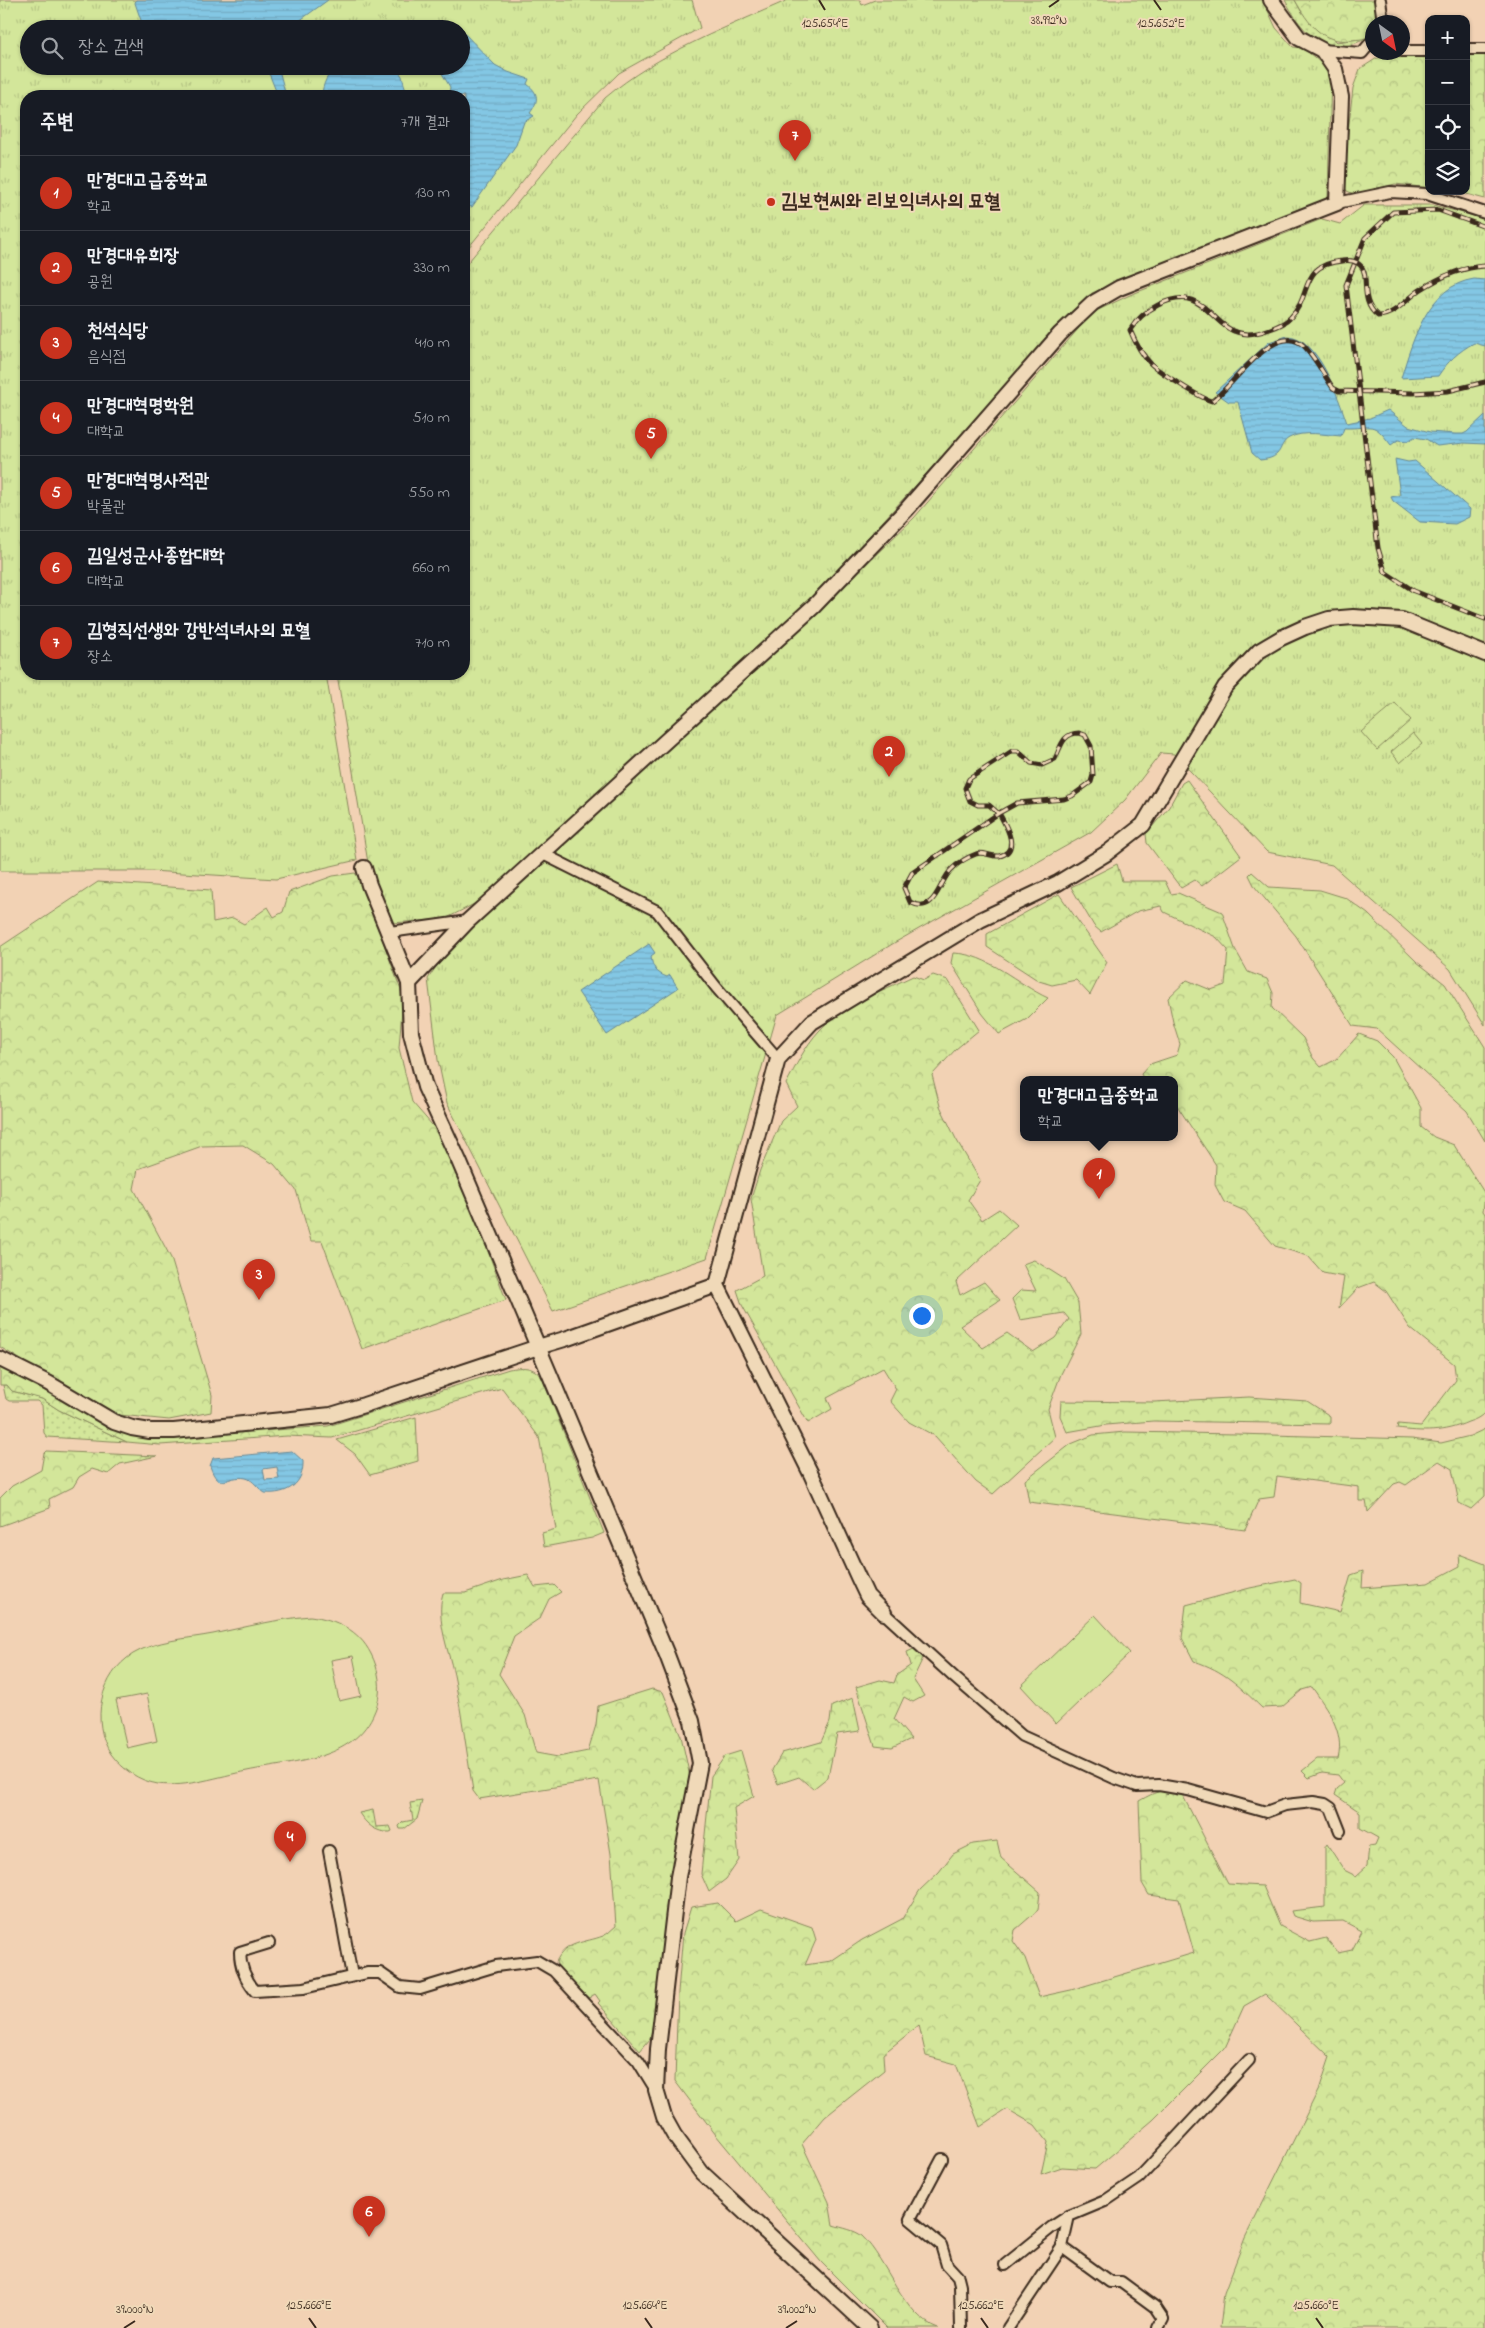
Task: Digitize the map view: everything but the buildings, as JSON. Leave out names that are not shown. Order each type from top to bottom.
[{"type":"main road","points":[[409,983],[468,921],[814,606],[906,510],[1060,334],[1093,304],[1119,288],[1337,203],[1341,97],[1335,69],[1322,50],[1299,38],[1271,0]]},
{"type":"main road","points":[[884,1613],[867,1596],[812,1476],[717,1285],[778,1059],[812,1022],[980,920],[1058,883],[1107,852],[1142,824],[1225,687],[1259,651],[1281,638],[1329,619],[1353,617],[1402,620],[1485,654]]},
{"type":"main road","points":[[364,868],[369,885],[390,932],[409,983],[411,1033],[425,1086],[538,1347],[667,1655],[692,1721],[700,1763],[678,1878],[658,2049],[656,2090],[664,2117],[674,2135],[702,2172],[870,2328]]},
{"type":"main road","points":[[0,1359],[48,1383],[114,1422],[150,1431],[174,1431],[331,1415],[568,1338],[717,1285]]},
{"type":"street","points":[[1380,0],[1382,15]]},
{"type":"street","points":[[1470,49],[1485,48]]},
{"type":"street","points":[[1362,53],[1365,49]]},
{"type":"street","points":[[1322,50],[1365,53]]},
{"type":"street","points":[[1410,51],[1425,50]]},
{"type":"street","points":[[1337,203],[1390,192],[1418,193],[1427,194],[1485,213]]},
{"type":"street","points":[[542,854],[657,911],[716,987],[778,1059]]},
{"type":"street","points":[[390,932],[468,921]]},
{"type":"street","points":[[884,1613],[1022,1736],[1114,1778],[1137,1786],[1159,1784],[1188,1790],[1266,1812],[1285,1805],[1313,1802],[1325,1804],[1331,1808],[1340,1831]]},
{"type":"street","points":[[329,1851],[352,1976]]},
{"type":"street","points":[[268,1943],[240,1952],[240,1963],[249,1984],[255,1992],[304,1988],[352,1976],[380,1973],[400,1987],[420,1989],[496,1966],[537,1961],[554,1971],[638,2061],[656,2090]]},
{"type":"street","points":[[1005,2265],[1052,2227],[1069,2216],[1105,2201],[1139,2178],[1249,2060]]},
{"type":"street","points":[[942,2159],[910,2219],[941,2245],[947,2264],[958,2276],[961,2328]]},
{"type":"street","points":[[1008,2328],[1062,2247],[1069,2216]]},
{"type":"street","points":[[1062,2247],[1110,2282],[1121,2282],[1156,2307],[1163,2319],[1158,2328]]},
{"type":"green space","points":[[0,0],[692,0],[700,28],[619,73],[577,114],[470,246],[470,90],[20,90],[20,680],[327,680],[357,860],[276,879],[151,871],[0,871]]},
{"type":"green space","points":[[788,0],[860,0],[862,5],[875,0],[1263,0],[1276,28],[1293,47],[1303,48],[1331,71],[1328,197],[1319,207],[1092,293],[828,581],[778,631],[476,903],[445,919],[392,923],[369,869],[338,680],[470,680],[470,260],[605,98],[647,68],[716,31]]},
{"type":"green space","points":[[1285,0],[1295,0],[1301,11],[1336,42],[1365,39],[1352,44],[1328,45],[1308,33]]},
{"type":"green space","points":[[1295,0],[1375,0],[1377,15],[1365,15],[1365,38],[1351,40],[1332,39],[1324,35],[1305,17]]},
{"type":"green space","points":[[1485,54],[1485,199],[1470,195],[1470,55]]},
{"type":"green space","points":[[1425,56],[1425,188],[1395,184],[1354,194],[1347,191],[1342,184],[1353,88],[1360,69],[1374,60],[1410,60],[1410,57]]},
{"type":"green space","points":[[1364,205],[1433,205],[1485,219],[1485,1025],[1450,969],[1332,865],[1267,852],[1174,754],[1161,753],[1125,800],[1091,832],[894,943],[777,1015],[707,1258],[553,1311],[447,1103],[438,1060],[428,979],[450,945],[814,614],[914,518],[1092,313],[1130,295],[1322,219],[1340,224]]},
{"type":"green space","points":[[1395,703],[1411,720],[1377,750],[1361,732]]},
{"type":"green space","points":[[1413,733],[1422,744],[1400,763],[1391,752]]},
{"type":"green space","points":[[1187,780],[1241,856],[1202,886],[1195,880],[1181,888],[1147,843],[1146,834],[1169,807],[1182,783]]},
{"type":"green space","points":[[1117,864],[1122,881],[1165,881],[1171,894],[1178,893],[1222,912],[1235,949],[1248,972],[1267,979],[1273,993],[1272,1008],[1303,1038],[1313,1058],[1321,1067],[1337,1059],[1359,1034],[1377,1041],[1393,1057],[1421,1108],[1421,1127],[1434,1137],[1454,1145],[1485,1194],[1483,1211],[1485,1214],[1485,1412],[1479,1417],[1459,1426],[1441,1430],[1397,1429],[1398,1424],[1421,1426],[1456,1380],[1454,1364],[1410,1328],[1386,1291],[1374,1282],[1358,1288],[1339,1308],[1344,1277],[1323,1273],[1308,1256],[1275,1246],[1245,1211],[1224,1202],[1215,1185],[1216,1165],[1178,1107],[1178,1076],[1142,1076],[1141,1074],[1150,1064],[1177,1055],[1180,1044],[1168,998],[1187,980],[1211,990],[1225,985],[1228,950],[1216,937],[1164,912],[1161,906],[1138,911],[1101,932],[1094,926],[1071,887]]},
{"type":"green space","points":[[1252,872],[1269,887],[1320,890],[1346,898],[1368,914],[1417,962],[1445,984],[1485,1047],[1485,1141],[1467,1111],[1377,1029],[1353,1026],[1296,936],[1255,887],[1249,875]]},
{"type":"green space","points":[[355,873],[361,881],[403,996],[399,1048],[412,1102],[439,1133],[470,1203],[506,1300],[362,1349],[322,1241],[311,1241],[296,1190],[274,1164],[243,1145],[202,1146],[138,1169],[134,1189],[171,1258],[212,1395],[211,1412],[169,1420],[110,1414],[0,1347],[0,947],[98,882],[211,890],[213,922],[233,918],[244,924],[268,907],[274,917],[283,912],[289,892],[333,876]]},
{"type":"green space","points":[[1059,894],[1107,962],[1090,995],[1076,980],[1052,985],[1039,981],[987,947],[987,934]]},
{"type":"green space","points":[[953,953],[979,958],[1048,998],[1027,1019],[999,1034],[982,1013],[951,963]]},
{"type":"green space","points":[[933,975],[948,980],[979,1030],[956,1049],[932,1075],[940,1106],[956,1139],[980,1180],[968,1200],[982,1220],[999,1209],[1017,1225],[956,1282],[960,1295],[984,1282],[1000,1300],[960,1326],[983,1348],[1007,1333],[1033,1352],[1055,1338],[1069,1319],[1064,1313],[1020,1320],[1012,1299],[1021,1290],[1036,1291],[1023,1264],[1034,1260],[1064,1279],[1078,1303],[1081,1334],[1061,1374],[1048,1409],[1055,1437],[993,1494],[976,1482],[935,1436],[909,1422],[890,1401],[896,1389],[883,1368],[827,1398],[832,1409],[808,1423],[742,1305],[737,1290],[763,1276],[751,1199],[760,1170],[781,1121],[797,1106],[786,1084],[805,1050],[828,1022],[851,1006],[913,976],[924,980]]},
{"type":"green space","points":[[0,1364],[130,1434],[157,1439],[328,1426],[509,1369],[531,1369],[542,1378],[604,1533],[592,1538],[544,1547],[542,1533],[556,1529],[539,1437],[502,1388],[332,1438],[287,1436],[160,1445],[127,1442],[59,1410],[42,1399],[12,1391],[7,1385],[0,1385]]},
{"type":"green space","points":[[3,1385],[7,1385],[12,1391],[42,1399],[59,1410],[127,1442],[47,1437],[44,1433],[42,1405],[37,1401],[9,1401],[6,1399]]},
{"type":"green space","points":[[1249,1397],[1307,1401],[1330,1416],[1330,1424],[1153,1421],[1106,1425],[1067,1432],[1060,1416],[1061,1401],[1154,1402]]},
{"type":"green space","points":[[416,1417],[418,1461],[370,1475],[355,1454],[337,1440]]},
{"type":"green space","points":[[1485,1429],[1485,1496],[1471,1509],[1459,1503],[1452,1469],[1439,1461],[1406,1485],[1400,1482],[1394,1484],[1368,1512],[1366,1501],[1359,1501],[1359,1487],[1277,1476],[1274,1497],[1259,1499],[1245,1530],[1029,1502],[1025,1480],[1071,1444],[1093,1435],[1125,1432],[1237,1434],[1412,1439],[1441,1443],[1470,1436]]},
{"type":"green space","points":[[46,1451],[157,1456],[120,1464],[108,1474],[92,1469],[79,1477],[73,1487],[49,1499],[50,1508],[0,1526],[0,1498],[12,1486],[41,1470]]},
{"type":"green space","points":[[1459,1554],[1485,1564],[1485,2328],[1220,2328],[1224,2293],[1245,2238],[1320,2087],[1330,2057],[1265,1994],[1244,2006],[1225,2048],[1153,2120],[1095,2169],[1062,2167],[1041,2174],[1048,2142],[1035,2125],[1007,2109],[980,2127],[956,2064],[926,2056],[919,2025],[883,2054],[884,2070],[825,2117],[802,2144],[829,2202],[833,2225],[862,2236],[880,2259],[905,2300],[925,2321],[938,2328],[887,2328],[821,2262],[716,2135],[675,2081],[678,1992],[683,1933],[691,1907],[718,1903],[736,1921],[761,1909],[812,1927],[816,1940],[805,1965],[831,1961],[862,1940],[902,1919],[920,1890],[939,1872],[953,1854],[973,1844],[997,1841],[1001,1858],[1040,1892],[1038,1910],[1015,1930],[1013,1941],[1025,1958],[1039,1997],[1071,1990],[1194,1953],[1179,1899],[1149,1895],[1142,1883],[1139,1801],[1165,1791],[1183,1796],[1228,1884],[1263,1886],[1280,1926],[1310,1942],[1326,1938],[1338,1953],[1352,1950],[1362,1931],[1343,1921],[1313,1922],[1293,1916],[1291,1911],[1325,1907],[1325,1847],[1327,1844],[1344,1870],[1356,1876],[1367,1866],[1369,1846],[1375,1845],[1378,1838],[1360,1828],[1360,1812],[1335,1795],[1337,1789],[1344,1783],[1338,1775],[1322,1773],[1309,1778],[1302,1771],[1317,1759],[1338,1759],[1339,1739],[1333,1721],[1312,1687],[1302,1690],[1282,1707],[1262,1708],[1223,1674],[1194,1661],[1182,1638],[1186,1605],[1250,1588],[1295,1579],[1301,1583],[1300,1603],[1340,1612],[1351,1575],[1363,1571],[1362,1588],[1428,1583],[1460,1566]]},
{"type":"green space","points":[[528,1575],[535,1587],[554,1585],[561,1592],[549,1599],[540,1618],[514,1636],[499,1674],[525,1715],[536,1753],[558,1757],[588,1751],[596,1725],[598,1706],[652,1689],[663,1692],[681,1736],[690,1777],[666,1950],[650,2039],[640,2051],[598,2003],[600,2001],[595,1994],[589,1998],[561,1973],[556,1962],[560,1955],[570,1946],[603,1936],[616,1926],[611,1854],[599,1780],[479,1799],[473,1791],[455,1680],[442,1625],[441,1603],[443,1593],[465,1593],[503,1580]]},
{"type":"green space","points":[[1095,1615],[1130,1653],[1056,1724],[1021,1686]]},
{"type":"green space","points":[[310,1616],[320,1618],[346,1627],[360,1638],[371,1654],[379,1679],[379,1699],[368,1724],[356,1738],[341,1748],[305,1760],[203,1781],[169,1785],[158,1784],[138,1777],[120,1765],[111,1754],[101,1728],[102,1700],[106,1686],[113,1674],[133,1654],[162,1643]],"holes":[[[353,1656],[361,1696],[339,1701],[331,1660]],[[147,1694],[157,1741],[127,1748],[116,1700]]]},
{"type":"green space","points":[[916,1648],[923,1658],[913,1679],[924,1696],[913,1702],[904,1697],[894,1719],[911,1739],[892,1748],[875,1746],[856,1687],[880,1680],[894,1683],[897,1675],[911,1665],[907,1652]]},
{"type":"green space","points":[[853,1698],[860,1731],[837,1734],[828,1777],[813,1789],[799,1777],[778,1784],[772,1770],[782,1753],[821,1742],[830,1722],[832,1706]]},
{"type":"green space","points":[[741,1751],[754,1796],[734,1808],[739,1860],[726,1879],[709,1892],[701,1874],[711,1776],[725,1756]]},
{"type":"green space","points":[[422,1801],[417,1819],[404,1829],[400,1829],[399,1826],[403,1822],[413,1820],[410,1803]]},
{"type":"green space","points":[[373,1810],[376,1827],[390,1826],[392,1831],[385,1832],[376,1829],[368,1824],[359,1813]]},
{"type":"water","points":[[136,0],[328,0],[300,20],[141,20],[135,3]]},
{"type":"water","points":[[470,39],[495,65],[508,72],[529,79],[527,84],[536,94],[535,105],[530,113],[534,116],[524,122],[516,145],[472,207],[470,207],[470,90],[450,90],[450,87],[443,75],[470,75]]},
{"type":"water","points":[[270,75],[280,75],[284,90],[276,90]]},
{"type":"water","points":[[329,75],[401,75],[406,90],[323,90]]},
{"type":"water","points":[[1474,279],[1485,280],[1485,346],[1474,343],[1458,353],[1438,376],[1401,378],[1417,331],[1434,303],[1445,292],[1458,284]]},
{"type":"water","points":[[1287,336],[1298,339],[1308,346],[1317,357],[1332,384],[1347,423],[1370,418],[1388,410],[1408,426],[1430,432],[1463,434],[1485,415],[1485,444],[1464,443],[1437,446],[1426,439],[1414,437],[1408,441],[1398,440],[1391,445],[1375,428],[1344,428],[1341,436],[1301,434],[1289,438],[1277,454],[1268,459],[1260,460],[1252,453],[1238,402],[1229,402],[1215,392],[1269,342]]},
{"type":"water","points":[[1395,459],[1408,462],[1415,461],[1470,509],[1469,517],[1455,524],[1420,522],[1393,501],[1391,497],[1400,495]]},
{"type":"water","points":[[649,944],[655,953],[651,956],[655,969],[667,977],[670,975],[678,988],[607,1035],[578,992]]},
{"type":"water","points":[[292,1451],[303,1461],[303,1469],[297,1482],[287,1490],[265,1493],[246,1478],[239,1477],[224,1481],[217,1479],[210,1466],[213,1458]],"holes":[[[277,1467],[279,1479],[265,1480],[263,1469]]]},
{"type":"railway","points":[[1485,227],[1438,210],[1393,212],[1365,238],[1346,285],[1378,548],[1385,572],[1414,591],[1485,619]]},
{"type":"railway","points":[[1485,266],[1468,268],[1443,277],[1420,290],[1395,310],[1378,316],[1368,303],[1363,269],[1356,262],[1347,260],[1319,268],[1312,275],[1302,300],[1290,318],[1282,324],[1264,331],[1252,334],[1235,332],[1225,326],[1208,310],[1188,299],[1175,299],[1158,305],[1142,316],[1130,330],[1139,348],[1151,364],[1190,391],[1212,401],[1268,347],[1281,341],[1294,340],[1305,347],[1333,388],[1339,391],[1413,393],[1448,391],[1485,382]]},
{"type":"railway","points":[[999,813],[912,873],[904,888],[910,902],[926,905],[935,896],[947,875],[966,858],[979,853],[999,856],[1010,849],[1011,843],[1008,830],[999,813],[989,805],[978,805],[970,801],[965,788],[969,779],[1012,751],[1018,751],[1031,763],[1042,765],[1055,759],[1063,741],[1069,735],[1079,733],[1085,735],[1091,746],[1093,775],[1091,782],[1072,796],[1064,799],[1017,803],[999,813]]},
{"type":"place","name":"김형직선생와 강반석녀사의 묘혈","points":[[795,161]]},
{"type":"place","name":"김보현씨와 리보익녀사의 묘혈","points":[[771,202]]},
{"type":"place","name":"만경대혁명사적관","points":[[651,459]]},
{"type":"place","name":"만경대유희장","points":[[889,777]]},
{"type":"place","name":"만경대고급중학교","points":[[1099,1199]]},
{"type":"place","name":"천석식당","points":[[259,1300]]},
{"type":"place","name":"만경대혁명학원","points":[[290,1862]]},
{"type":"place","name":"김일성군사종합대학","points":[[369,2237]]}]
